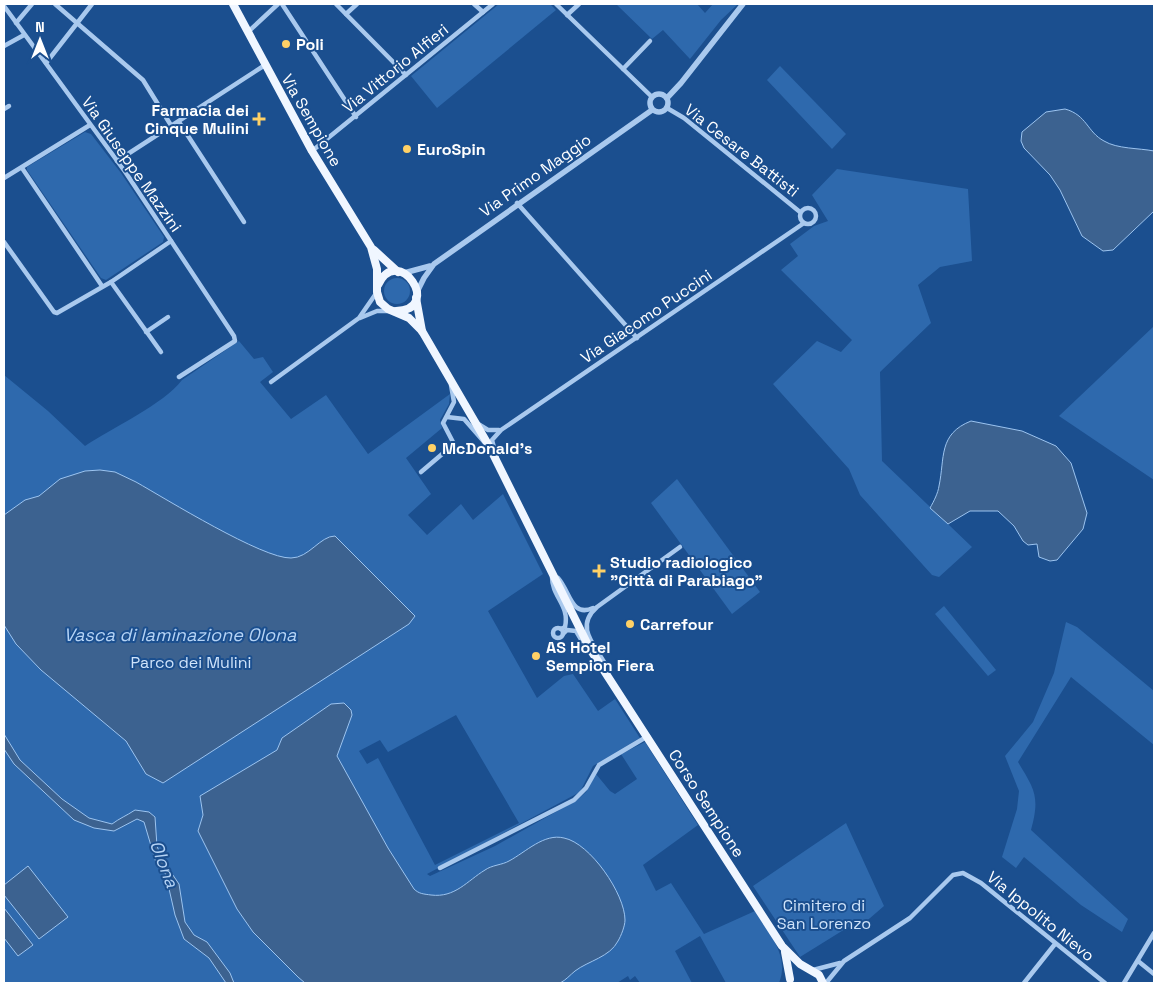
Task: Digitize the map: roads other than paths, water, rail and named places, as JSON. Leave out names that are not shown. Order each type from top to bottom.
[{"type":"main road","name":"Via Sempione","points":[[233,4],[312,150],[371,247],[377,269],[377,290]]},
{"type":"main road","name":"Via Sempione","points":[[371,247],[401,272]]},
{"type":"main road","points":[[401,272],[413,280],[417,295],[408,308],[393,311],[380,302],[377,290],[387,274],[401,272]]},
{"type":"main road","name":"Corso Sempione","points":[[417,295],[422,331]]},
{"type":"main road","name":"Corso Sempione","points":[[393,311],[409,318],[422,331],[452,382],[497,461],[590,649],[782,946],[792,958],[819,975],[825,983]]},
{"type":"main road","name":"Corso Sempione","points":[[782,946],[786,955],[789,982]]},
{"type":"main road","points":[[789,982],[795,974],[810,969]]},
{"type":"street","points":[[16,24],[32,4]]},
{"type":"street","points":[[55,4],[143,80],[172,127]]},
{"type":"street","points":[[46,63],[92,4]]},
{"type":"street","points":[[248,32],[278,4]]},
{"type":"street","points":[[282,4],[356,117]]},
{"type":"street","points":[[336,4],[406,75]]},
{"type":"street","points":[[346,14],[357,4]]},
{"type":"street","points":[[474,4],[483,12]]},
{"type":"street","name":"Via Vittorio Alfieri","points":[[312,150],[356,117],[493,4]]},
{"type":"street","points":[[556,4],[652,97]]},
{"type":"street","points":[[567,15],[579,4]]},
{"type":"street","points":[[666,98],[681,83],[743,4]]},
{"type":"street","name":"Via Giuseppe Mazzini","points":[[4,6],[117,161],[235,340],[180,377]]},
{"type":"street","points":[[4,46],[24,35]]},
{"type":"street","points":[[623,69],[650,41]]},
{"type":"street","points":[[117,161],[265,65]]},
{"type":"street","points":[[652,97],[661,94],[666,98],[667,108]]},
{"type":"street","points":[[652,97],[650,105],[652,110]]},
{"type":"street","points":[[4,109],[9,106]]},
{"type":"street","name":"Via Primo Maggio","points":[[401,272],[418,270],[434,264],[652,110],[660,113],[667,108]]},
{"type":"street","name":"Via Cesare Battisti","points":[[667,108],[684,118],[800,212]]},
{"type":"street","points":[[179,122],[244,222]]},
{"type":"street","points":[[4,178],[90,125]]},
{"type":"street","points":[[22,168],[102,286]]},
{"type":"street","points":[[517,204],[637,338]]},
{"type":"street","points":[[807,208],[812,209],[815,213],[814,221],[810,224],[804,223],[800,220],[800,212],[807,208]]},
{"type":"street","name":"Via Giacomo Puccini","points":[[501,430],[804,223]]},
{"type":"street","points":[[4,242],[54,312],[65,310],[171,241]]},
{"type":"street","name":"Via Primo Maggio","points":[[417,295],[424,278],[434,264]]},
{"type":"street","points":[[110,282],[160,352]]},
{"type":"street","points":[[359,318],[377,290]]},
{"type":"street","points":[[271,382],[359,318],[377,311],[393,311]]},
{"type":"street","points":[[146,332],[168,317]]},
{"type":"street","points":[[421,472],[454,444],[443,424],[454,402],[452,382]]},
{"type":"street","name":"Corso Sempione","points":[[447,417],[464,419],[482,442],[489,446]]},
{"type":"street","points":[[475,422],[491,431],[501,430]]},
{"type":"street","points":[[497,461],[492,440],[501,430]]},
{"type":"street","points":[[608,676],[607,667],[585,627],[587,618],[597,607],[680,547]]},
{"type":"street","points":[[552,573],[560,580],[579,611],[597,607]]},
{"type":"street","name":"Corso Sempione","points":[[552,573],[552,584],[567,616],[565,628],[555,629],[553,635],[559,638],[567,630],[576,631],[600,670],[608,676]]},
{"type":"street","name":"Corso Sempione","points":[[561,629],[563,634]]},
{"type":"street","points":[[440,868],[571,802],[584,791],[599,765],[648,736]]},
{"type":"street","name":"Via Ippolito Nievo","points":[[844,962],[910,918],[954,875],[960,873],[966,874],[981,883],[1105,983]]},
{"type":"street","points":[[1124,983],[1154,933]]},
{"type":"street","points":[[1024,983],[1055,944]]},
{"type":"street","points":[[1138,961],[1154,974]]},
{"type":"street","points":[[810,969],[844,962]]},
{"type":"street","points":[[825,983],[844,962]]},
{"type":"water","points":[[1065,109],[1078,115],[1098,137],[1109,144],[1154,151],[1154,211],[1113,250],[1103,251],[1082,236],[1060,190],[1050,175],[1024,148],[1021,141],[1022,132],[1046,112]]},
{"type":"water","points":[[971,421],[1022,431],[1056,446],[1071,463],[1087,513],[1083,529],[1057,560],[1050,561],[1039,557],[1037,544],[1028,545],[1023,541],[1014,526],[998,511],[970,511],[948,524],[930,508],[936,497],[948,440],[960,426]]},
{"type":"water","name":"Vasca di laminazione Olona","points":[[85,471],[115,472],[136,482],[214,527],[278,556],[291,558],[303,555],[324,539],[335,536],[415,616],[409,624],[163,783],[146,774],[126,741],[41,670],[16,644],[4,625],[4,515],[25,500],[39,496],[60,479]]},
{"type":"water","points":[[344,703],[351,710],[352,715],[337,756],[388,848],[414,889],[426,894],[447,894],[460,888],[488,868],[509,861],[535,844],[549,838],[564,838],[574,842],[595,859],[613,884],[619,897],[625,920],[624,928],[610,951],[580,967],[560,983],[305,983],[298,977],[253,932],[237,909],[198,831],[203,815],[200,796],[277,750],[282,738],[331,704]]},
{"type":"water","name":"Olona","points":[[4,734],[20,760],[62,799],[89,818],[112,824],[135,810],[149,812],[155,817],[157,846],[162,859],[179,884],[185,922],[194,935],[207,942],[230,973],[234,983],[226,983],[209,958],[184,939],[175,915],[165,873],[157,866],[144,822],[137,819],[114,831],[94,828],[74,820],[14,764],[4,749]]},
{"type":"water","points":[[28,866],[68,917],[39,939],[4,895],[4,885]]},
{"type":"water","points":[[4,908],[33,945],[18,956],[4,938]]},
{"type":"place","name":"Poli","points":[[286,44]]},
{"type":"place","name":"Farmacia dei Cinque Mulini","points":[[259,119]]},
{"type":"place","name":"EuroSpin","points":[[407,149]]},
{"type":"place","name":"McDonald's","points":[[432,448]]},
{"type":"place","name":"Studio radiologico \"Città di Parabiago\"","points":[[599,571]]},
{"type":"place","name":"Carrefour","points":[[630,624]]},
{"type":"place","name":"AS Hotel Sempion Fiera","points":[[536,656]]},
{"type":"park label","name":"Parco dei Mulini","points":[[191,662]]},
{"type":"park label","name":"Cimitero di San Lorenzo","points":[[824,914]]}]
